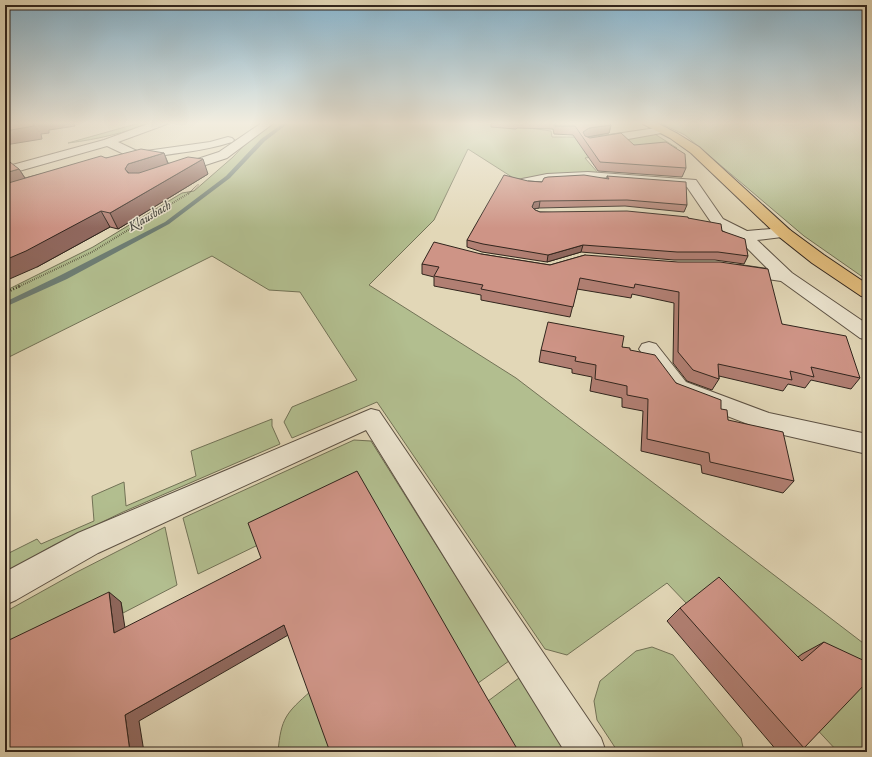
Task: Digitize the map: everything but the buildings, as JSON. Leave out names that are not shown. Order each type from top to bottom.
[{"type":"main road","points":[[703,157],[784,233],[818,259],[867,292]]},
{"type":"street","points":[[5,171],[54,157]]},
{"type":"street","points":[[107,165],[132,157]]},
{"type":"street","points":[[162,175],[216,157]]},
{"type":"street","points":[[527,182],[555,178],[596,177],[691,183],[718,222]]},
{"type":"street","points":[[703,221],[718,222],[744,236],[786,277],[867,333]]},
{"type":"street","points":[[744,236],[784,233]]},
{"type":"street","points":[[722,267],[786,277]]},
{"type":"street","points":[[649,349],[678,388],[766,422],[867,444]]},
{"type":"street","points":[[5,588],[88,543],[371,418],[587,752]]},
{"type":"path","points":[[5,293],[92,252],[188,194],[212,173],[222,157]]},
{"type":"green space","points":[[233,157],[464,157],[434,220],[369,285],[516,378],[867,646],[867,752],[838,752],[811,723],[781,672],[688,605],[667,583],[567,655],[545,649],[377,402],[292,438],[284,422],[292,407],[357,380],[300,292],[269,290],[212,256],[5,359],[5,291],[93,247],[182,193],[194,191]]},
{"type":"green space","points":[[481,157],[591,157],[585,158],[599,174],[559,176],[515,179]]},
{"type":"green space","points":[[711,157],[867,157],[867,280],[804,236]]},
{"type":"green space","points":[[272,419],[272,426],[280,444],[123,512],[54,545],[5,573],[5,555],[37,539],[41,544],[94,521],[92,496],[124,482],[126,506],[196,476],[191,451]]},
{"type":"green space","points":[[354,440],[371,441],[509,661],[474,686],[258,545],[198,574],[183,518]]},
{"type":"green space","points":[[165,527],[177,585],[123,613],[121,602],[5,659],[5,612],[75,573]]},
{"type":"green space","points":[[652,647],[673,655],[741,738],[744,752],[618,752],[597,720],[594,701],[600,681],[636,651]]},
{"type":"green space","points":[[519,678],[566,752],[512,752],[484,704]]},
{"type":"green space","points":[[311,691],[333,752],[278,752],[281,731],[286,717],[290,711]]},
{"type":"waterway","name":"Klausbach","points":[[5,305],[64,277],[167,223],[228,177],[247,157]]}]
